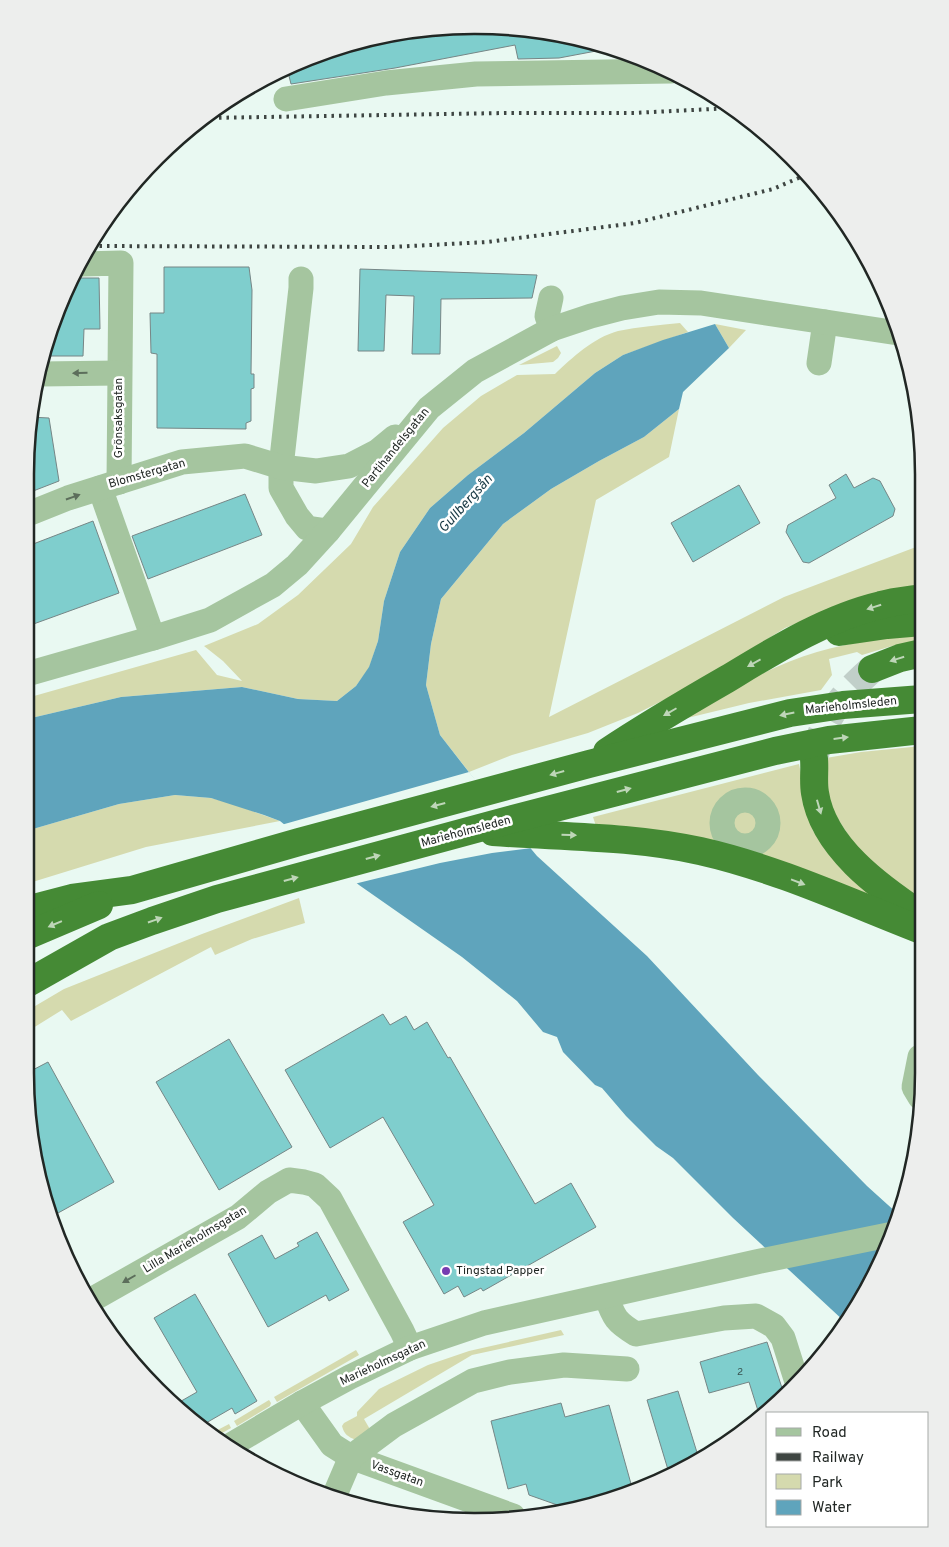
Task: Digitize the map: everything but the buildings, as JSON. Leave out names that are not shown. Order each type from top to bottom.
[{"type":"highway","points":[[589,764],[661,717],[816,629],[848,615],[882,604],[915,599]]},
{"type":"highway","points":[[796,640],[850,630],[915,623]]},
{"type":"highway","points":[[872,669],[900,658],[915,655]]},
{"type":"highway","name":"Marieholmsleden","points":[[34,908],[72,898],[132,890],[299,842],[589,764],[790,713],[843,705],[915,699]]},
{"type":"highway","name":"Marieholmsleden","points":[[34,979],[109,937],[217,899],[474,831],[514,827],[775,751],[829,740],[915,731]]},
{"type":"highway","points":[[814,759],[815,793],[821,815],[832,836],[872,879],[915,911]]},
{"type":"highway","name":"Marieholmsleden","points":[[514,827],[653,842],[700,851],[740,854],[786,877],[915,928]]},
{"type":"highway","points":[[34,933],[132,890]]},
{"type":"highway","points":[[34,950],[70,939],[109,937]]},
{"type":"street","points":[[286,99],[386,83],[476,74],[650,70]]},
{"type":"street","points":[[88,264],[121,263],[119,372]]},
{"type":"street","points":[[301,284],[280,467],[281,488],[297,516],[307,528],[328,530]]},
{"type":"street","points":[[551,298],[547,316],[552,329]]},
{"type":"street","name":"Partihandelsgatan","points":[[34,672],[210,620],[273,585],[297,565],[328,530],[429,408],[475,371],[552,329],[622,308],[659,302],[701,303],[892,332]]},
{"type":"street","points":[[819,363],[825,322]]},
{"type":"street","name":"Grönsaksgatan","points":[[46,374],[119,372],[109,485],[153,638]]},
{"type":"street","name":"Blomstergatan","points":[[34,512],[109,485],[182,462],[244,456],[280,467],[316,471],[349,466],[378,451],[429,408]]},
{"type":"street","name":"Lilla Marieholmsgatan","points":[[96,1297],[238,1217],[268,1192],[289,1180],[304,1182],[315,1185],[330,1199],[410,1348]]},
{"type":"street","name":"Marieholmsgatan","points":[[235,1442],[350,1377],[410,1348],[484,1324],[756,1262],[884,1236]]},
{"type":"street","points":[[606,1296],[612,1314],[620,1325],[636,1334],[724,1318],[756,1316],[774,1326],[783,1338],[795,1375]]},
{"type":"street","points":[[336,1491],[351,1457],[394,1425],[473,1381],[510,1372],[564,1365],[627,1369]]},
{"type":"street","name":"Vassgatan","points":[[302,1404],[332,1445],[351,1457],[502,1512]]},
{"type":"green space","points":[[680,323],[688,332],[623,355],[595,373],[430,508],[400,552],[384,601],[378,641],[369,668],[356,686],[337,701],[298,699],[242,687],[121,697],[34,717],[34,696],[196,650],[217,675],[242,681],[223,661],[204,646],[258,624],[298,595],[351,544],[373,507],[443,428],[481,396],[517,375],[555,374],[600,338],[633,328]]},
{"type":"green space","points":[[715,324],[746,330],[729,348]]},
{"type":"green space","points":[[557,346],[561,353],[553,362],[519,365]]},
{"type":"green space","points":[[679,409],[669,457],[596,500],[549,717],[784,597],[915,547],[915,588],[844,605],[785,628],[700,682],[638,713],[588,733],[512,755],[469,772],[440,735],[426,685],[431,644],[441,599],[503,524],[551,489],[644,437]]},
{"type":"green space","points":[[915,635],[915,642],[892,646],[862,655],[857,652],[829,659],[832,675],[821,690],[749,703],[675,721],[744,683],[798,658],[856,643]]},
{"type":"green space","points":[[915,747],[915,896],[887,875],[856,847],[829,805],[826,758],[861,752]]},
{"type":"green space","points":[[799,764],[813,831],[835,857],[888,905],[596,826],[593,817]]},
{"type":"green space","points":[[175,795],[211,798],[280,821],[146,847],[34,882],[34,829],[119,804]]},
{"type":"green space","points":[[299,898],[305,923],[252,939],[215,955],[211,947],[71,1021],[62,1010],[34,1027],[34,1007],[64,989]]},
{"type":"green space","points":[[561,1330],[564,1335],[472,1355],[364,1419],[371,1431],[356,1440],[344,1431],[342,1426],[344,1423],[357,1416],[357,1412],[379,1389],[428,1365],[469,1351]]},
{"type":"green space","points":[[356,1350],[359,1355],[277,1402],[274,1397]]},
{"type":"green space","points":[[269,1400],[270,1406],[237,1426],[234,1421]]},
{"type":"green space","points":[[229,1424],[231,1428],[222,1433],[217,1430]]},
{"type":"water","name":"Gullbergsån","points":[[715,324],[729,348],[683,392],[679,409],[644,437],[551,489],[503,524],[441,599],[431,644],[426,685],[440,735],[537,856],[647,956],[758,1075],[867,1186],[893,1210],[870,1267],[840,1318],[733,1218],[673,1158],[656,1146],[626,1116],[602,1088],[595,1085],[563,1052],[557,1037],[543,1032],[517,1001],[462,957],[359,885],[280,821],[211,798],[175,795],[119,804],[34,829],[34,717],[121,697],[242,687],[298,699],[337,701],[356,686],[369,667],[378,641],[384,601],[400,552],[430,508],[595,373],[623,355]]},
{"type":"pier","points":[[469,772],[532,848],[492,853],[440,863],[354,884],[281,825]]},
{"type":"tunnel","points":[[814,759],[822,731],[835,708],[842,698],[872,669]]},
{"type":"railway","points":[[216,118],[634,113],[720,109]]},
{"type":"railway","points":[[98,246],[392,247],[487,242],[635,223],[773,189],[800,178]]},
{"type":"place","name":"Tingstad Papper","points":[[446,1271]]}]
